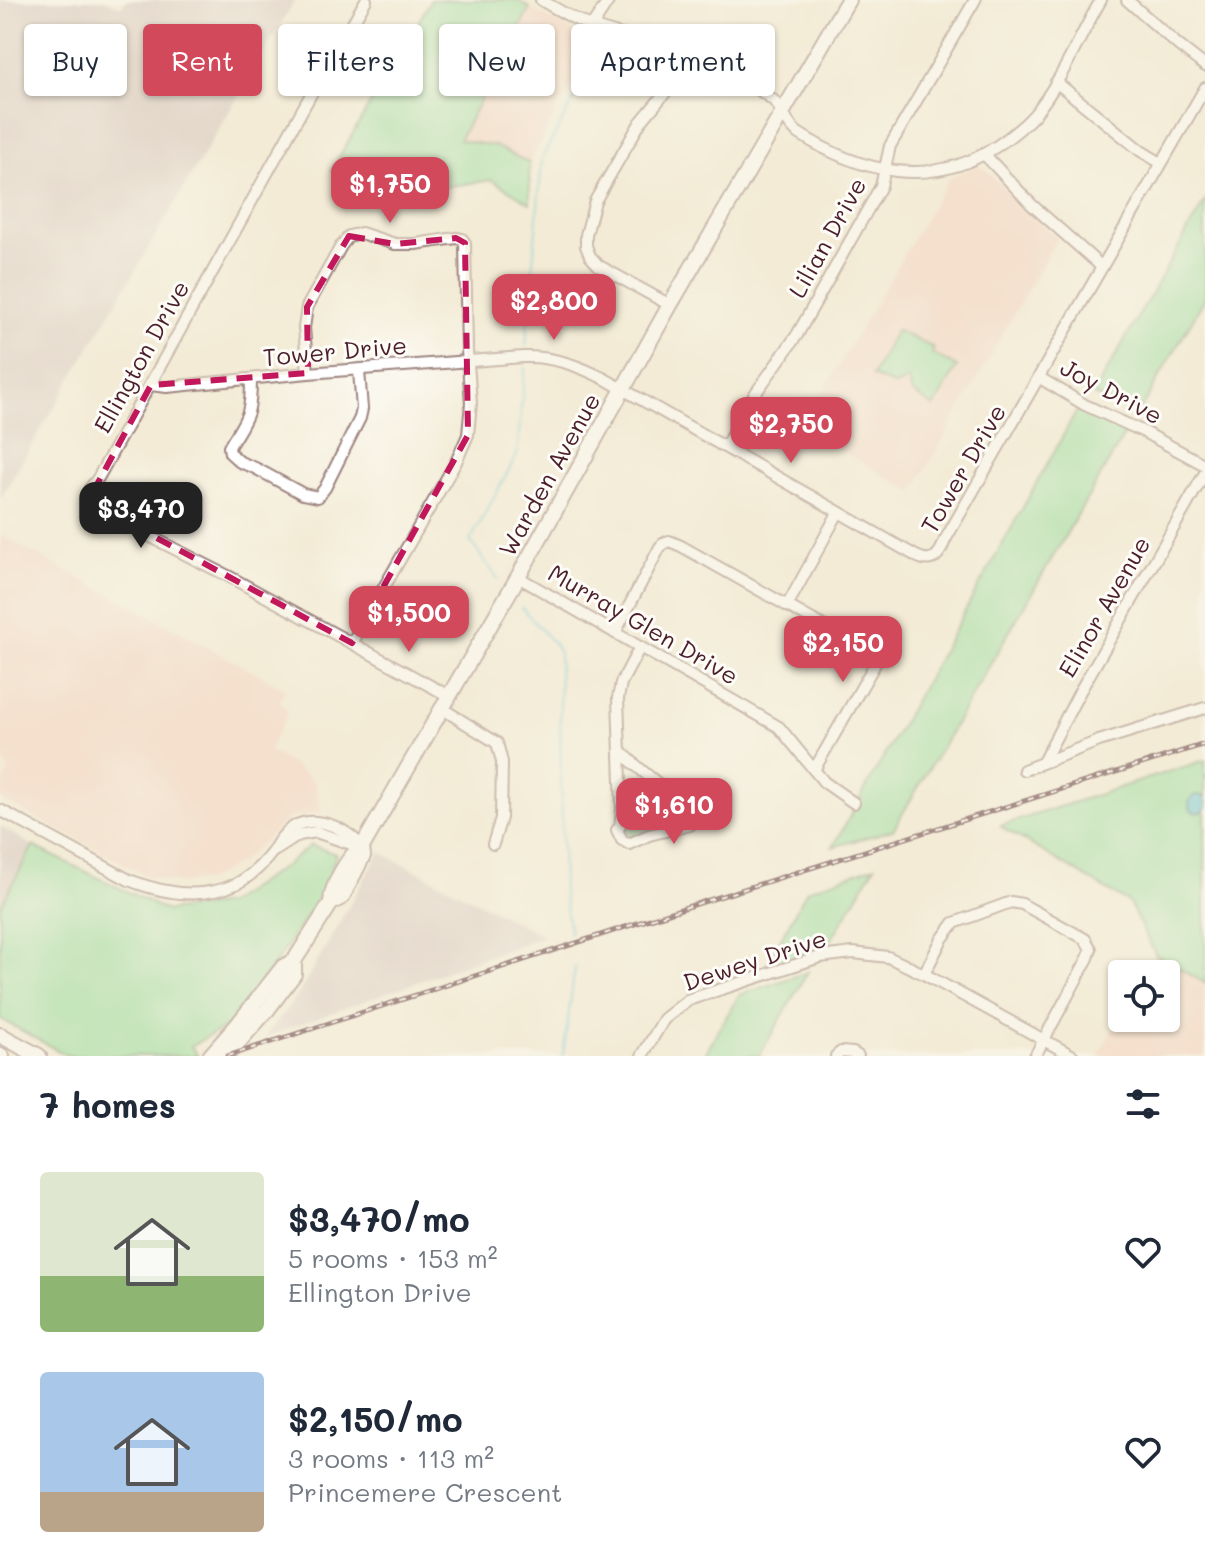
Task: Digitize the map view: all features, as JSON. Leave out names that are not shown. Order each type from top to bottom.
[{"type":"main road","name":"Warden Avenue","points":[[210,1056],[283,967],[294,961],[331,903],[342,897],[363,856],[362,847],[670,305],[848,0]]},
{"type":"main road","name":"Warden Avenue","points":[[226,1056],[294,974],[294,961]]},
{"type":"main road","points":[[0,1035],[39,1056]]},
{"type":"street","name":"Ellington Drive","points":[[366,0],[90,488],[88,501],[92,507],[352,643],[446,702],[497,743],[502,762],[501,818],[493,844]]},
{"type":"street","points":[[541,0],[586,24]]},
{"type":"street","points":[[593,24],[609,0]]},
{"type":"street","name":"Lilian Drive","points":[[725,447],[755,394],[797,335],[881,186],[890,146],[975,0]]},
{"type":"street","points":[[765,96],[774,101],[790,127],[823,149],[858,163],[911,173],[958,166],[984,154],[1028,122],[1056,82],[1101,0]]},
{"type":"street","points":[[1127,0],[1205,66]]},
{"type":"street","points":[[1056,82],[1141,151],[1161,163]]},
{"type":"street","name":"Tower Drive","points":[[151,385],[167,387],[541,356],[580,367],[605,379],[922,559],[934,559],[1205,88]]},
{"type":"street","points":[[662,96],[640,123],[595,201],[586,246],[599,266],[670,305]]},
{"type":"street","points":[[984,154],[1032,205],[1102,267]]},
{"type":"street","points":[[308,373],[304,328],[308,303],[349,236],[361,233],[395,244],[462,239],[465,243],[471,403],[468,435],[352,643]]},
{"type":"street","points":[[251,380],[250,411],[229,447],[230,453],[240,462],[303,494],[318,497],[360,418],[359,371]]},
{"type":"street","name":"Joy Drive","points":[[1040,378],[1085,405],[1205,465]]},
{"type":"street","name":"Elinor Avenue","points":[[1043,762],[1205,473]]},
{"type":"street","points":[[787,606],[838,513]]},
{"type":"street","points":[[615,633],[660,547],[669,541],[866,650],[875,659],[875,664],[814,770]]},
{"type":"street","name":"Murray Glen Drive","points":[[518,577],[779,727],[824,782],[854,803]]},
{"type":"street","points":[[621,751],[670,793],[694,806],[698,810],[697,819],[690,825],[649,835],[629,844],[624,842],[617,830],[622,810],[618,698],[621,683],[640,647]]},
{"type":"street","points":[[1024,770],[1099,741],[1205,708]]},
{"type":"street","points":[[0,810],[129,880],[179,894],[214,892],[245,879],[272,853],[283,835],[310,821],[335,826],[353,836],[362,847]]},
{"type":"street","points":[[924,974],[954,923],[1011,902],[1022,904],[1085,939],[1091,949],[1035,1056]]},
{"type":"street","name":"Dewey Drive","points":[[642,1056],[664,1019],[688,1000],[820,957],[853,953],[888,957],[1073,1056]]},
{"type":"street","points":[[836,1056],[841,1052],[858,1056]]},
{"type":"highlighted area","points":[[349,236],[395,244],[456,238],[465,243],[468,435],[352,643],[88,501],[151,385],[308,373],[307,307]]},
{"type":"shaded area","points":[[0,0],[104,0],[121,7],[126,0],[295,0],[278,24],[262,56],[262,24],[143,24],[143,96],[238,96],[0,499]]},
{"type":"shaded area","points":[[530,8],[571,31],[571,87],[529,163],[495,146],[458,141],[482,96],[555,96],[555,24],[521,24]]},
{"type":"shaded area","points":[[976,166],[984,168],[1057,238],[913,492],[802,428],[949,178]]},
{"type":"shaded area","points":[[2,536],[285,689],[280,700],[288,713],[268,750],[315,783],[321,811],[289,818],[243,860],[211,879],[180,883],[149,877],[0,799],[0,788],[9,770],[0,754]]},
{"type":"shaded area","points":[[0,826],[33,846],[0,907]]},
{"type":"shaded area","points":[[380,852],[544,936],[265,1037],[298,995]]},
{"type":"shaded area","points":[[1180,969],[1205,983],[1205,1056],[1098,1056],[1112,1032],[1180,1032]]},
{"type":"green space","points":[[431,0],[517,0],[530,8],[521,24],[439,24],[439,96],[483,96],[459,140],[495,146],[529,163],[530,203],[492,180],[408,192],[331,171],[375,96],[423,96],[423,24],[417,24]]},
{"type":"green space","points":[[1205,201],[1205,298],[1138,414],[1093,395]]},
{"type":"green space","points":[[896,330],[934,348],[932,353],[957,367],[934,407],[912,392],[908,380],[895,386],[872,376]]},
{"type":"green space","points":[[1078,409],[1126,432],[893,830],[833,847]]},
{"type":"green space","points":[[1205,760],[1205,983],[1180,969],[1180,960],[1165,960],[1156,955],[1129,903],[1000,826]]},
{"type":"green space","points":[[631,775],[686,819],[650,829],[635,837],[629,836],[627,783]]},
{"type":"green space","points":[[311,845],[336,854],[326,886],[281,955],[227,1026],[191,1046],[198,1056],[68,1056],[0,1019],[0,907],[33,846],[167,911],[227,904]]},
{"type":"green space","points":[[875,866],[827,947],[766,966],[807,890]]},
{"type":"green space","points":[[808,972],[759,1056],[704,1056],[739,995]]},
{"type":"water","points":[[1198,795],[1204,798],[1204,810],[1198,813],[1192,810],[1189,804],[1192,798]]},
{"type":"waterway","points":[[526,346],[542,158],[576,96]]},
{"type":"waterway","points":[[498,579],[470,541],[517,455],[525,367]]},
{"type":"waterway","points":[[521,607],[559,653],[563,890],[570,933]]},
{"type":"waterway","points":[[563,1056],[575,967]]},
{"type":"railway","points":[[228,1056],[1205,744]]}]
